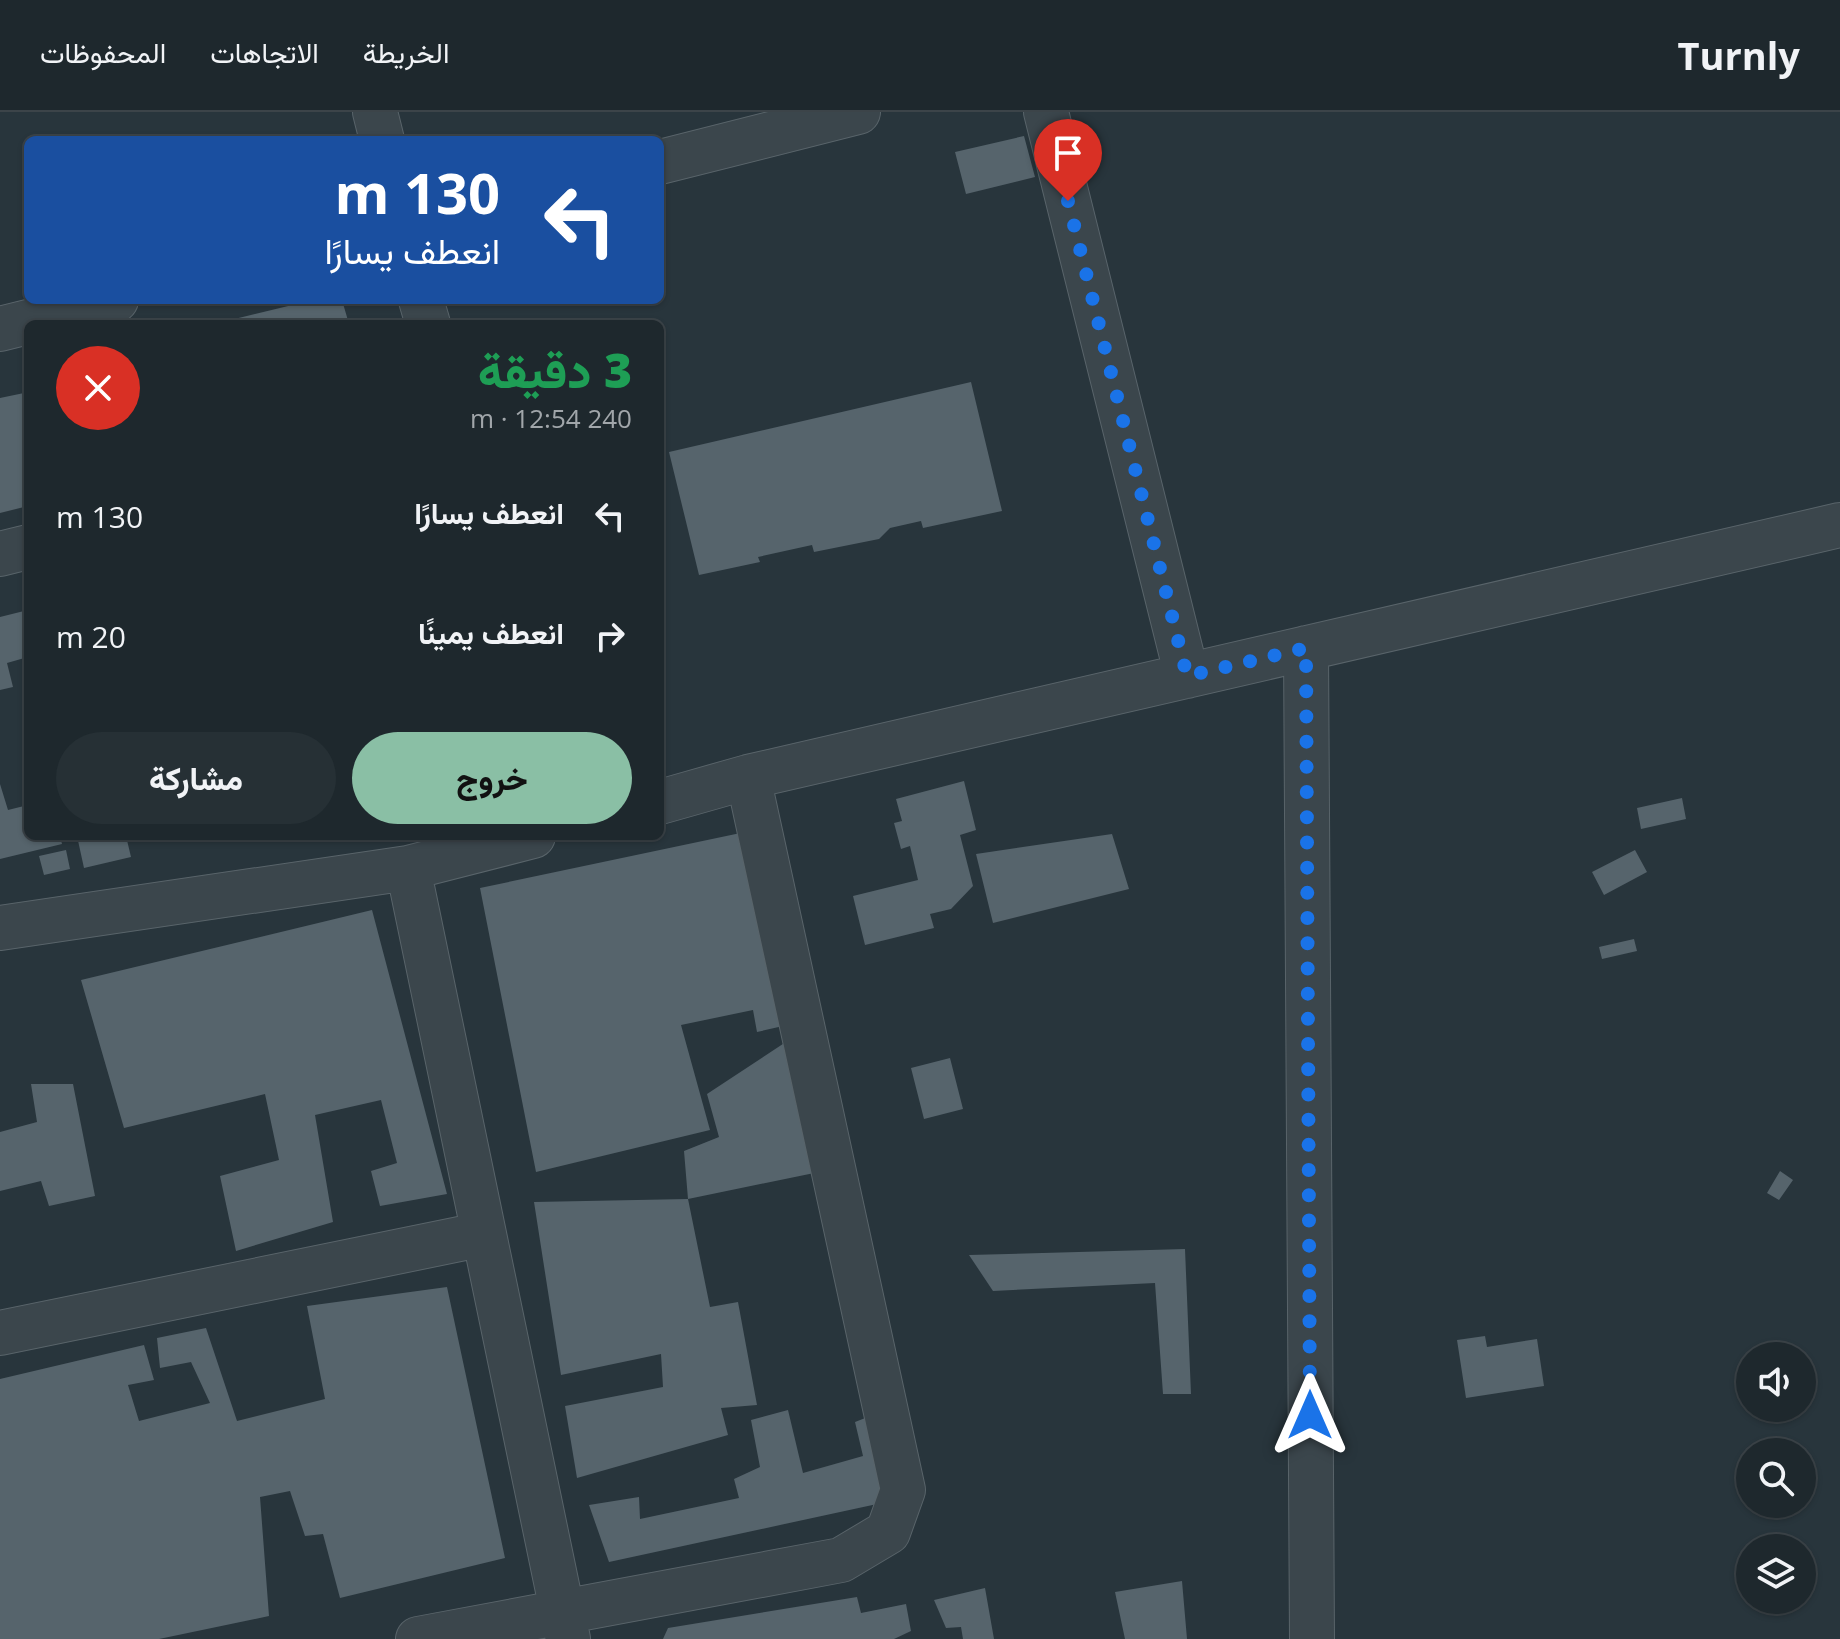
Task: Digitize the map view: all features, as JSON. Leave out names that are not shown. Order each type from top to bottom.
[{"type":"street","points":[[375,112],[381,136]]},
{"type":"street","points":[[664,161],[858,112]]},
{"type":"street","points":[[1046,112],[1187,676]]},
{"type":"street","points":[[36,320],[100,304]]},
{"type":"street","points":[[0,329],[24,323]]},
{"type":"street","points":[[664,801],[748,777],[1840,525]]},
{"type":"street","points":[[0,554],[24,548]]},
{"type":"street","points":[[1306,648],[1312,1639]]},
{"type":"street","points":[[418,1639],[566,1626],[841,1560],[888,1532],[903,1490],[748,777]]},
{"type":"street","points":[[0,928],[408,868],[517,840]]},
{"type":"street","points":[[408,868],[566,1626]]},
{"type":"street","points":[[0,1333],[484,1234]]},
{"type":"building","points":[[1024,136],[1035,177],[966,194],[955,152]]},
{"type":"building","points":[[296,304],[343,304],[348,320],[230,320]]},
{"type":"building","points":[[971,382],[1002,511],[923,528],[921,521],[890,528],[879,539],[814,552],[812,545],[758,557],[760,562],[699,575],[669,452]]},
{"type":"building","points":[[24,393],[24,507],[0,513],[0,398]]},
{"type":"building","points":[[24,611],[24,658],[7,663],[13,687],[0,690],[0,617]]},
{"type":"building","points":[[964,781],[976,830],[960,835],[973,886],[951,909],[930,914],[934,928],[865,945],[853,896],[918,880],[910,846],[901,849],[894,823],[902,821],[896,799]]},
{"type":"building","points":[[0,784],[8,810],[24,806],[24,840],[61,840],[62,844],[0,859]]},
{"type":"building","points":[[1682,798],[1686,819],[1641,829],[1637,808]]},
{"type":"building","points":[[750,831],[792,1024],[757,1032],[753,1010],[681,1025],[710,1130],[536,1172],[480,888]]},
{"type":"building","points":[[1112,834],[1129,889],[993,923],[976,854]]},
{"type":"building","points":[[78,840],[127,840],[131,857],[84,868]]},
{"type":"building","points":[[66,850],[70,869],[44,875],[39,856]]},
{"type":"building","points":[[1635,850],[1647,872],[1604,895],[1592,872]]},
{"type":"building","points":[[372,910],[447,1194],[380,1206],[371,1171],[397,1163],[381,1100],[315,1115],[333,1222],[236,1251],[220,1176],[279,1160],[265,1094],[124,1128],[81,980]]},
{"type":"building","points":[[1634,939],[1637,951],[1602,959],[1599,947]]},
{"type":"building","points":[[795,1036],[824,1171],[688,1199],[684,1151],[719,1137],[707,1094]]},
{"type":"building","points":[[950,1058],[963,1109],[924,1119],[911,1068]]},
{"type":"building","points":[[31,1084],[73,1084],[95,1196],[49,1206],[41,1181],[0,1191],[0,1132],[37,1122]]},
{"type":"building","points":[[1780,1171],[1793,1180],[1779,1200],[1767,1193]]},
{"type":"building","points":[[688,1199],[710,1307],[738,1302],[757,1405],[721,1408],[728,1435],[577,1478],[565,1406],[663,1387],[661,1354],[561,1375],[534,1202]]},
{"type":"building","points":[[1185,1249],[1191,1394],[1163,1394],[1155,1283],[993,1291],[969,1255]]},
{"type":"building","points":[[447,1287],[505,1558],[340,1598],[323,1534],[305,1536],[290,1491],[260,1497],[269,1616],[159,1639],[0,1639],[0,1379],[144,1345],[154,1380],[128,1385],[139,1421],[210,1403],[191,1362],[160,1368],[157,1338],[206,1328],[237,1421],[325,1399],[307,1306]]},
{"type":"building","points":[[1485,1336],[1487,1347],[1537,1339],[1544,1386],[1466,1398],[1457,1340]]},
{"type":"building","points":[[788,1410],[803,1473],[863,1456],[855,1422],[878,1413],[891,1501],[609,1562],[589,1505],[639,1497],[640,1519],[739,1498],[734,1479],[760,1467],[751,1420]]},
{"type":"building","points":[[1182,1581],[1187,1639],[1125,1639],[1115,1592]]},
{"type":"building","points":[[985,1588],[994,1639],[963,1639],[961,1627],[946,1628],[934,1600]]},
{"type":"building","points":[[857,1597],[861,1613],[906,1604],[911,1631],[894,1639],[663,1639],[668,1628]]},
{"type":"route","points":[[1068,201],[1187,676],[1306,648],[1310,1415]]}]
